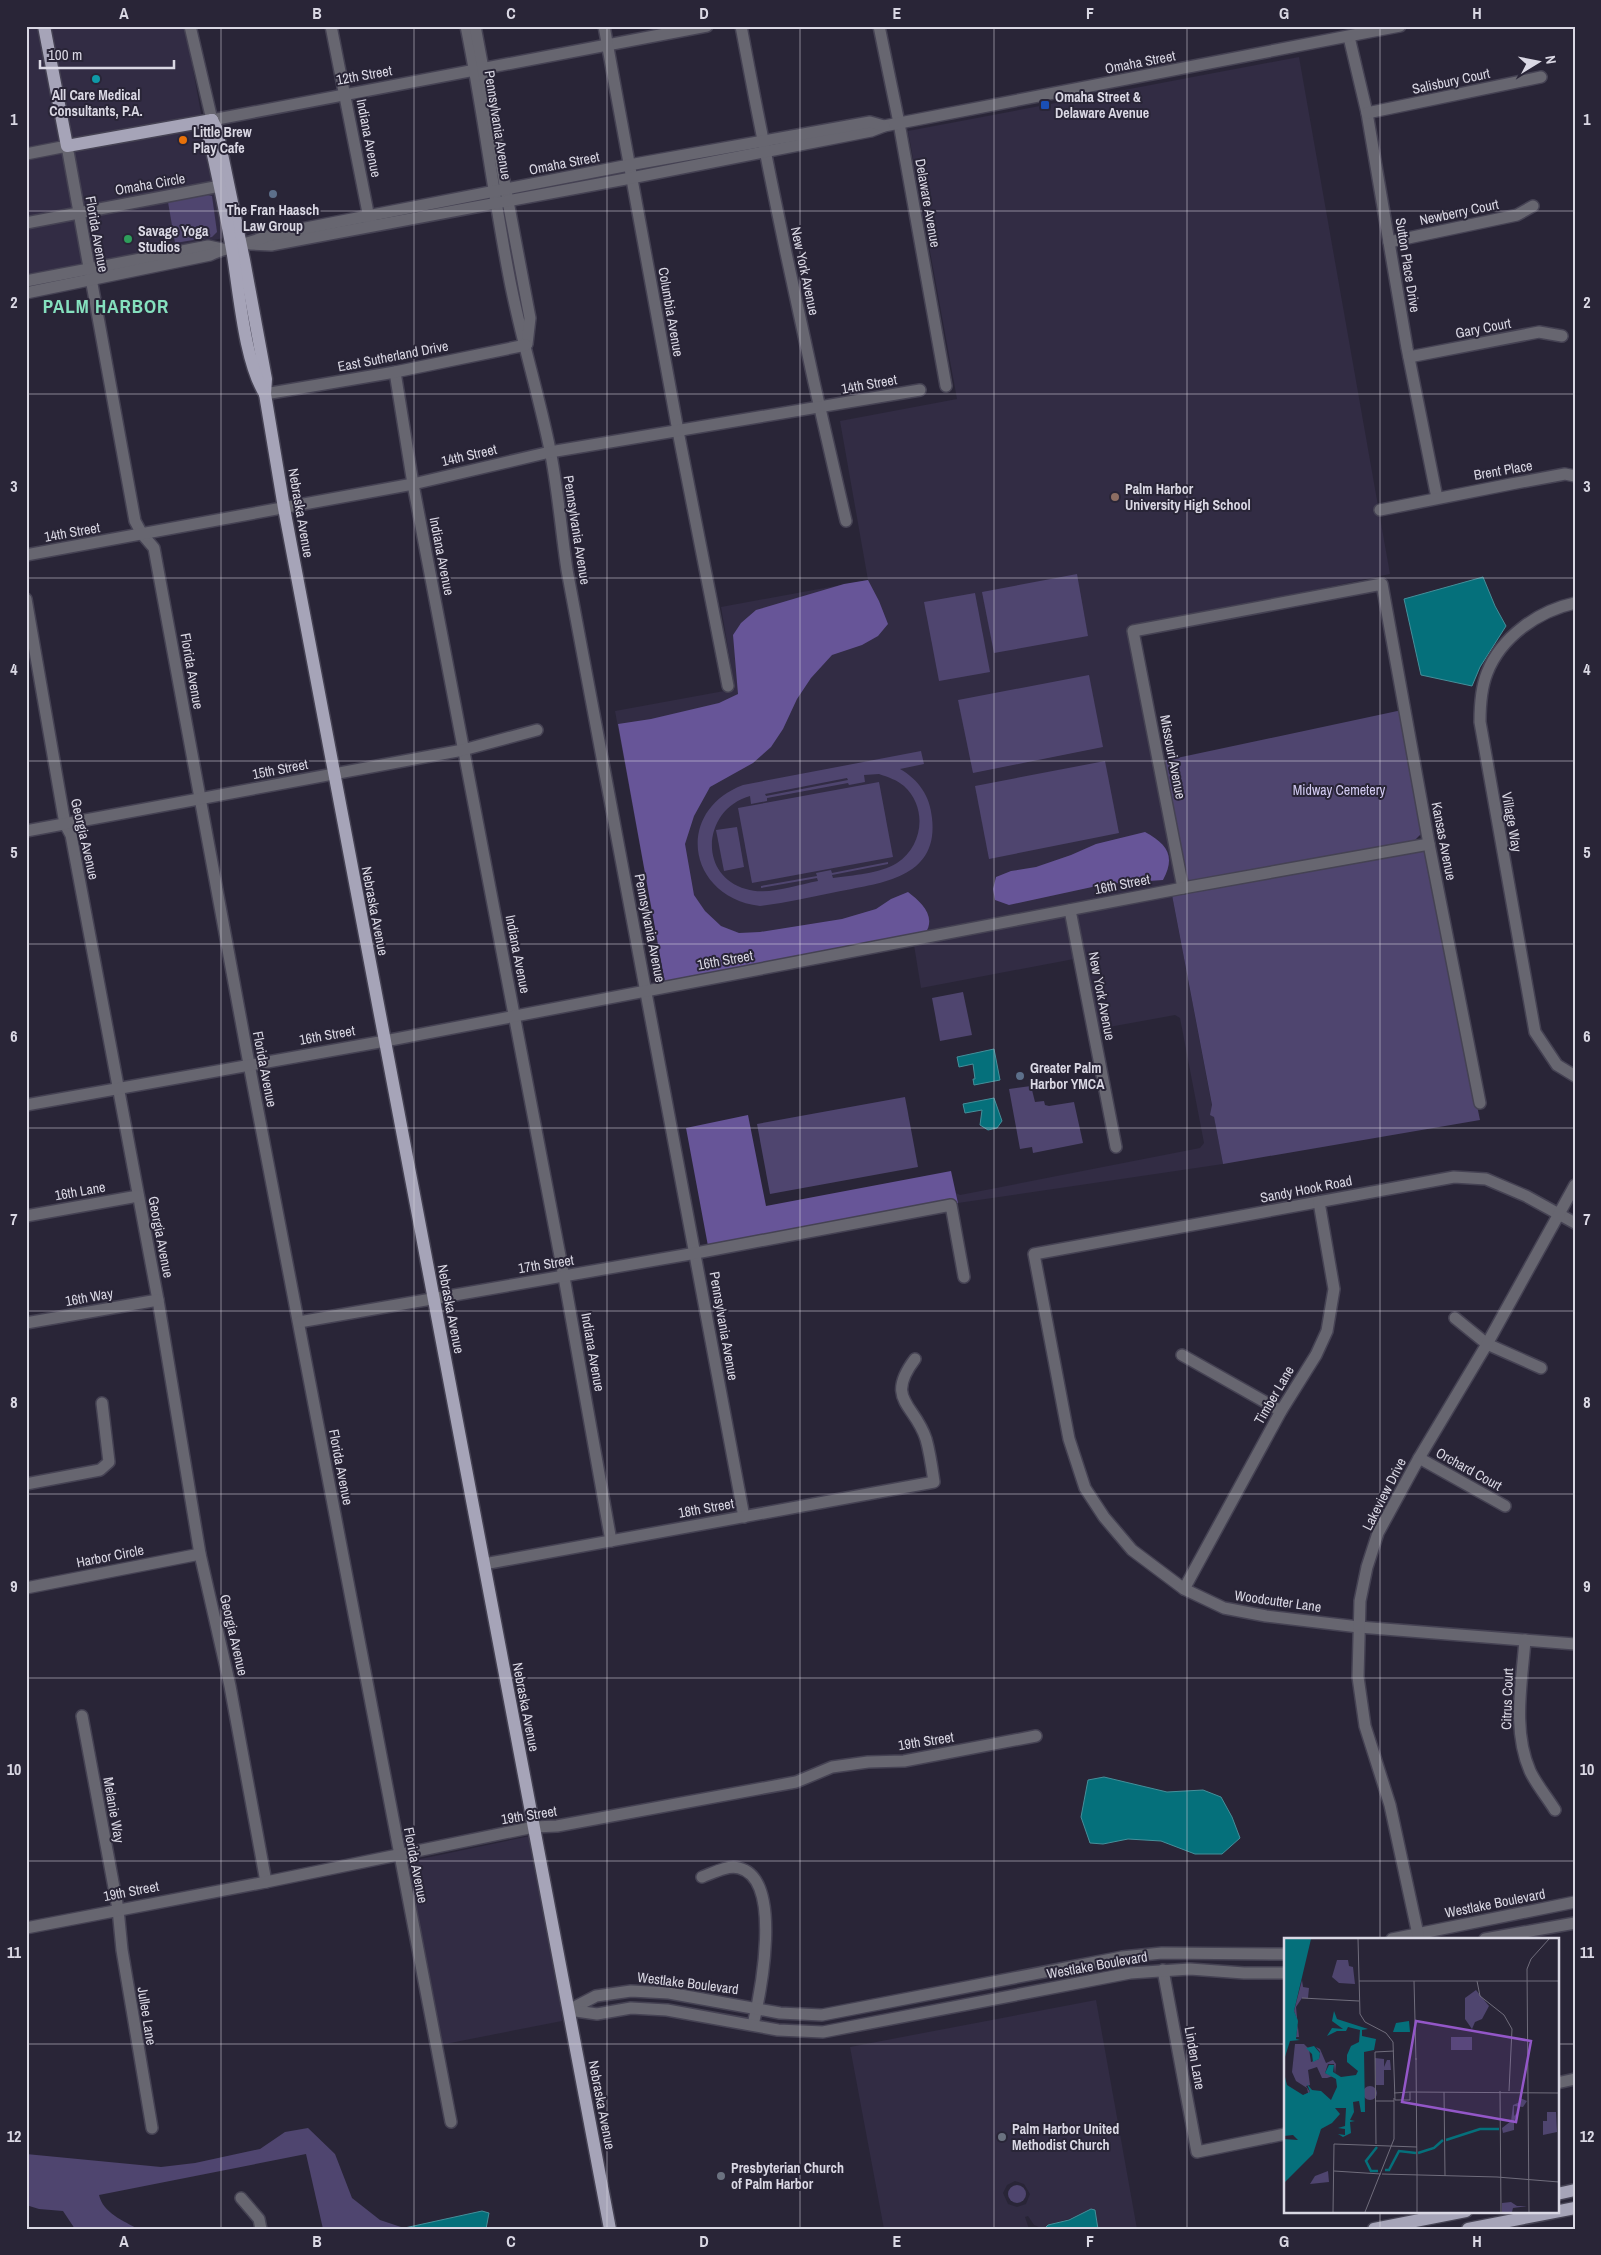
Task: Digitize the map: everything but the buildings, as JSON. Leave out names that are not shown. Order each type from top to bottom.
[{"type":"main road","name":"Florida Avenue","points":[[44,26],[66,146]]},
{"type":"main road","name":"12th Street","points":[[66,146],[212,120]]},
{"type":"main road","name":"Nebraska Avenue","points":[[212,120],[208,133],[266,379],[265,394],[284,508],[610,2229]]},
{"type":"main road","name":"Nebraska Avenue","points":[[212,120],[217,130],[236,247]]},
{"type":"main road","points":[[1558,2194],[1575,2190]]},
{"type":"main road","points":[[1558,2211],[1575,2208]]},
{"type":"main road","points":[[1374,2229],[1461,2212]]},
{"type":"main road","points":[[1468,2229],[1555,2212]]},
{"type":"street","name":"Nebraska Avenue","points":[[190,26],[212,120]]},
{"type":"street","name":"Indiana Avenue","points":[[331,26],[370,222]]},
{"type":"street","name":"Pennsylvania Avenue","points":[[466,26],[479,68],[506,189],[530,318],[526,345]]},
{"type":"street","name":"Pennsylvania Avenue","points":[[475,26],[494,197],[518,323],[526,345],[550,452],[567,570],[744,1517]]},
{"type":"street","name":"Columbia Avenue","points":[[604,26],[678,431],[728,686]]},
{"type":"street","name":"12th Street","points":[[212,120],[707,26]]},
{"type":"street","name":"New York Avenue","points":[[741,26],[764,147],[819,408],[846,521]]},
{"type":"street","name":"Delaware Avenue","points":[[879,26],[899,123],[946,386]]},
{"type":"street","name":"Omaha Street","points":[[494,197],[508,201],[631,178],[870,122],[884,126],[1400,26]]},
{"type":"street","name":"Sutton Place Drive","points":[[1350,37],[1367,114],[1409,357],[1437,498]]},
{"type":"street","name":"Salisbury Court","points":[[1367,114],[1541,77]]},
{"type":"street","name":"12th Street","points":[[26,154],[66,146]]},
{"type":"street","name":"Florida Avenue","points":[[66,146],[136,521],[142,534],[154,548],[249,1064],[451,2122]]},
{"type":"street","name":"Omaha Street","points":[[26,281],[90,275],[210,255],[270,235],[370,222],[494,197],[506,189],[629,165],[764,147]]},
{"type":"street","name":"Omaha Circle","points":[[26,223],[220,186]]},
{"type":"street","name":"Newberry Court","points":[[1389,242],[1517,215],[1533,206]]},
{"type":"street","name":"Omaha Street","points":[[26,293],[90,275]]},
{"type":"street","name":"Gary Court","points":[[1409,357],[1539,332],[1562,336]]},
{"type":"street","name":"East Sutherland Drive","points":[[265,394],[395,372],[526,345]]},
{"type":"street","name":"Indiana Avenue","points":[[395,372],[413,484],[564,1277],[611,1541]]},
{"type":"street","name":"14th Street","points":[[26,555],[413,484],[550,452],[920,390]]},
{"type":"street","name":"Brent Place","points":[[1380,510],[1565,474],[1575,476]]},
{"type":"street","name":"Missouri Avenue","points":[[1183,888],[1133,631],[1382,584]]},
{"type":"street","name":"Kansas Avenue","points":[[1382,584],[1428,844],[1480,1103]]},
{"type":"street","name":"Georgia Avenue","points":[[26,599],[65,824],[71,836],[158,1300],[200,1554],[230,1686],[266,1882]]},
{"type":"street","name":"Village Way","points":[[1575,603],[1562,606],[1534,619],[1504,645],[1487,673],[1480,702],[1480,722],[1535,1032],[1558,1065],[1575,1076]]},
{"type":"street","name":"15th Street","points":[[26,831],[463,750],[537,730]]},
{"type":"street","name":"16th Street","points":[[26,1105],[385,1041],[1183,888],[1428,844]]},
{"type":"street","name":"New York Avenue","points":[[1070,910],[1116,1147]]},
{"type":"street","name":"Sandy Hook Road","points":[[1034,1254],[1454,1177],[1486,1179],[1559,1213],[1575,1223]]},
{"type":"street","name":"Lakeview Drive","points":[[1419,1936],[1390,1805],[1365,1726],[1358,1676],[1360,1601],[1367,1567],[1378,1533],[1419,1458],[1487,1344],[1575,1185]]},
{"type":"street","name":"16th Lane","points":[[26,1216],[138,1196]]},
{"type":"street","name":"Timber Lane","points":[[1184,1589],[1281,1411],[1316,1354],[1329,1323],[1334,1289],[1319,1202]]},
{"type":"street","name":"17th Street","points":[[298,1322],[433,1297],[564,1277],[951,1206],[964,1278]]},
{"type":"street","name":"Woodcutter Lane","points":[[1034,1254],[1069,1439],[1084,1488],[1104,1517],[1132,1550],[1184,1589],[1224,1608],[1266,1616],[1359,1627],[1575,1644]]},
{"type":"street","name":"16th Way","points":[[26,1324],[158,1300]]},
{"type":"street","points":[[1455,1318],[1487,1344],[1541,1368]]},
{"type":"street","points":[[1182,1355],[1281,1411]]},
{"type":"street","name":"18th Street","points":[[484,1564],[934,1482],[926,1440],[920,1426],[903,1402],[901,1390],[905,1372],[915,1359]]},
{"type":"street","points":[[26,1484],[100,1470],[109,1462],[102,1403]]},
{"type":"street","name":"Orchard Court","points":[[1419,1458],[1505,1506]]},
{"type":"street","name":"Harbor Circle","points":[[26,1588],[200,1554]]},
{"type":"street","name":"Citrus Court","points":[[1525,1640],[1519,1717],[1522,1746],[1530,1772],[1555,1810]]},
{"type":"street","name":"Melanie Way","points":[[82,1716],[118,1909]]},
{"type":"street","name":"19th Street","points":[[26,1928],[266,1882],[534,1827],[576,1822],[796,1782],[832,1767],[868,1762],[904,1762],[1036,1736]]},
{"type":"street","points":[[702,1877],[727,1867],[738,1867],[748,1873],[760,1890],[766,1934],[766,1955],[753,2025]]},
{"type":"street","name":"Westlake Boulevard","points":[[1401,1938],[1419,1936],[1575,1902]]},
{"type":"street","name":"Jullee Lane","points":[[118,1909],[124,1970],[152,2128]]},
{"type":"street","points":[[1491,1938],[1575,1923]]},
{"type":"street","name":"Westlake Boulevard","points":[[569,2010],[596,1996],[639,1991],[668,1993],[780,2013],[822,2015],[1122,1957],[1162,1953],[1284,1954]]},
{"type":"street","name":"Westlake Boulevard","points":[[569,2010],[597,2014],[639,2009],[667,2010],[778,2030],[823,2032],[1130,1973],[1163,1970],[1284,1973]]},
{"type":"street","name":"Linden Lane","points":[[1163,1970],[1197,2152],[1284,2134]]},
{"type":"street","points":[[1018,1976],[1021,1994]]},
{"type":"street","points":[[639,1991],[639,2009]]},
{"type":"street","points":[[896,2000],[899,2018]]},
{"type":"street","points":[[1558,2083],[1575,2079]]},
{"type":"street","points":[[241,2198],[259,2219],[261,2229]]},
{"type":"shaded area","points":[[26,26],[185,26],[224,238],[26,275]]},
{"type":"shaded area","name":"Palm Harbor University High School","points":[[1299,57],[1390,574],[1129,629],[1179,886],[665,983],[615,711],[735,689],[721,607],[868,580],[840,421],[957,399],[908,131]]},
{"type":"shaded area","points":[[868,580],[888,624],[878,636],[862,645],[832,655],[811,678],[797,699],[783,729],[771,747],[753,763],[710,787],[694,816],[685,844],[694,895],[705,911],[721,926],[739,933],[760,932],[842,919],[876,909],[891,899],[908,892],[926,910],[929,921],[925,934],[665,983],[618,724],[651,719],[719,703],[738,694],[733,635],[741,623],[756,610],[844,584]]},
{"type":"shaded area","points":[[1145,832],[1164,846],[1169,857],[1167,872],[1163,880],[1106,884],[1009,905],[995,900],[993,889],[996,877],[1011,871],[1036,867],[1096,844]]},
{"type":"shaded area","points":[[1172,895],[1223,1164],[958,1203],[956,1193],[960,1195],[1200,1148],[1204,1143],[1180,1018],[1175,1015],[1098,1029],[1076,914]]},
{"type":"shaded area","points":[[1066,915],[1074,959],[921,988],[914,945]]},
{"type":"shaded area","points":[[748,1115],[766,1206],[951,1171],[958,1203],[956,1204],[955,1200],[708,1246],[686,1128]]},
{"type":"shaded area","points":[[530,1836],[558,1987],[562,2021],[440,2045],[406,1862]]},
{"type":"shaded area","points":[[1096,2000],[1137,2229],[1098,2229],[1095,2211],[1091,2209],[1085,2214],[1048,2225],[1044,2229],[1034,2225],[1028,2216],[1025,2217],[1029,2229],[884,2229],[850,2047]],"holes":[[[1015,2181],[1024,2184],[1030,2194],[1026,2204],[1017,2207],[1008,2204],[1003,2193],[1007,2185]]]},
{"type":"green space","points":[[204,194],[212,196],[217,232],[212,237],[175,243],[168,202]]},
{"type":"green space","points":[[1077,574],[1088,636],[994,653],[982,592]]},
{"type":"green space","points":[[975,593],[990,672],[939,681],[924,602]]},
{"type":"green space","points":[[1089,675],[1103,747],[973,773],[958,700]]},
{"type":"green space","name":"Midway Cemetery","points":[[1402,710],[1423,832],[1411,844],[1182,885],[1158,762]]},
{"type":"green space","points":[[921,751],[924,764],[900,769],[913,778],[926,796],[931,810],[932,838],[926,854],[916,866],[903,875],[888,881],[760,906],[735,899],[717,887],[704,871],[698,852],[699,832],[706,814],[721,797],[743,785]],"holes":[[[879,774],[895,780],[904,786],[912,795],[917,805],[919,816],[917,837],[906,856],[897,863],[882,870],[857,875],[833,878],[832,875],[888,864],[888,862],[832,873],[831,870],[816,873],[817,876],[761,886],[761,888],[817,878],[818,881],[772,891],[746,889],[730,882],[719,870],[713,857],[712,842],[715,827],[723,814],[734,803],[750,796],[751,804],[767,801],[767,798],[848,783],[849,785],[865,782],[864,775]],[[847,778],[848,780],[766,796],[765,794]]]},
{"type":"green space","points":[[1105,761],[1119,833],[989,859],[975,786]]},
{"type":"green space","points":[[879,782],[893,857],[752,883],[738,808]]},
{"type":"green space","points":[[737,827],[744,867],[724,871],[716,830]]},
{"type":"green space","points":[[1424,849],[1480,1120],[1223,1164],[1214,1117],[1210,1115],[1212,1105],[1172,895]]},
{"type":"green space","points":[[963,992],[972,1035],[940,1041],[932,998]]},
{"type":"green space","points":[[1031,1086],[1035,1102],[1044,1101],[1045,1105],[1049,1106],[1074,1102],[1083,1143],[1033,1153],[1032,1147],[1020,1149],[1009,1089]]},
{"type":"green space","points":[[905,1097],[918,1167],[770,1194],[757,1124]]},
{"type":"green space","points":[[308,2128],[335,2154],[352,2198],[380,2220],[404,2228],[323,2229],[306,2154],[99,2195],[109,2212],[138,2229],[75,2229],[63,2211],[39,2209],[26,2205],[26,2154],[161,2167],[195,2163],[260,2149],[285,2132]]},
{"type":"green space","points":[[1017,2185],[1023,2188],[1026,2194],[1023,2200],[1017,2203],[1011,2200],[1008,2194],[1011,2188]]},
{"type":"water","points":[[1483,577],[1506,626],[1480,667],[1472,686],[1421,675],[1404,599]]},
{"type":"water","points":[[994,1049],[1000,1080],[974,1085],[973,1064],[959,1067],[957,1057]]},
{"type":"water","points":[[994,1098],[1002,1121],[997,1128],[988,1130],[980,1125],[982,1110],[965,1113],[963,1104]]},
{"type":"water","points":[[1104,1777],[1167,1792],[1203,1790],[1221,1797],[1232,1817],[1240,1838],[1222,1854],[1195,1854],[1161,1841],[1128,1839],[1103,1844],[1090,1843],[1081,1817],[1088,1780]]},
{"type":"water","points":[[1091,2209],[1095,2210],[1098,2229],[1044,2229],[1048,2225],[1069,2220]]},
{"type":"water","points":[[482,2211],[489,2213],[486,2229],[400,2229]]},
{"type":"place","name":"All Care Medical Consultants, P.A.","points":[[96,79]]},
{"type":"place","name":"Omaha Street & Delaware Avenue","points":[[1045,105]]},
{"type":"place","name":"Little Brew Play Cafe","points":[[183,140]]},
{"type":"place","name":"The Fran Haasch Law Group","points":[[273,194]]},
{"type":"place","name":"Savage Yoga Studios","points":[[128,239]]},
{"type":"place","name":"Palm Harbor University High School","points":[[1115,497]]},
{"type":"place","name":"Greater Palm Harbor YMCA","points":[[1020,1076]]},
{"type":"place","name":"Palm Harbor United Methodist Church","points":[[1002,2137]]},
{"type":"place","name":"Presbyterian Church of Palm Harbor","points":[[721,2176]]},
{"type":"district","name":"PALM HARBOR","points":[[106,306]]}]
